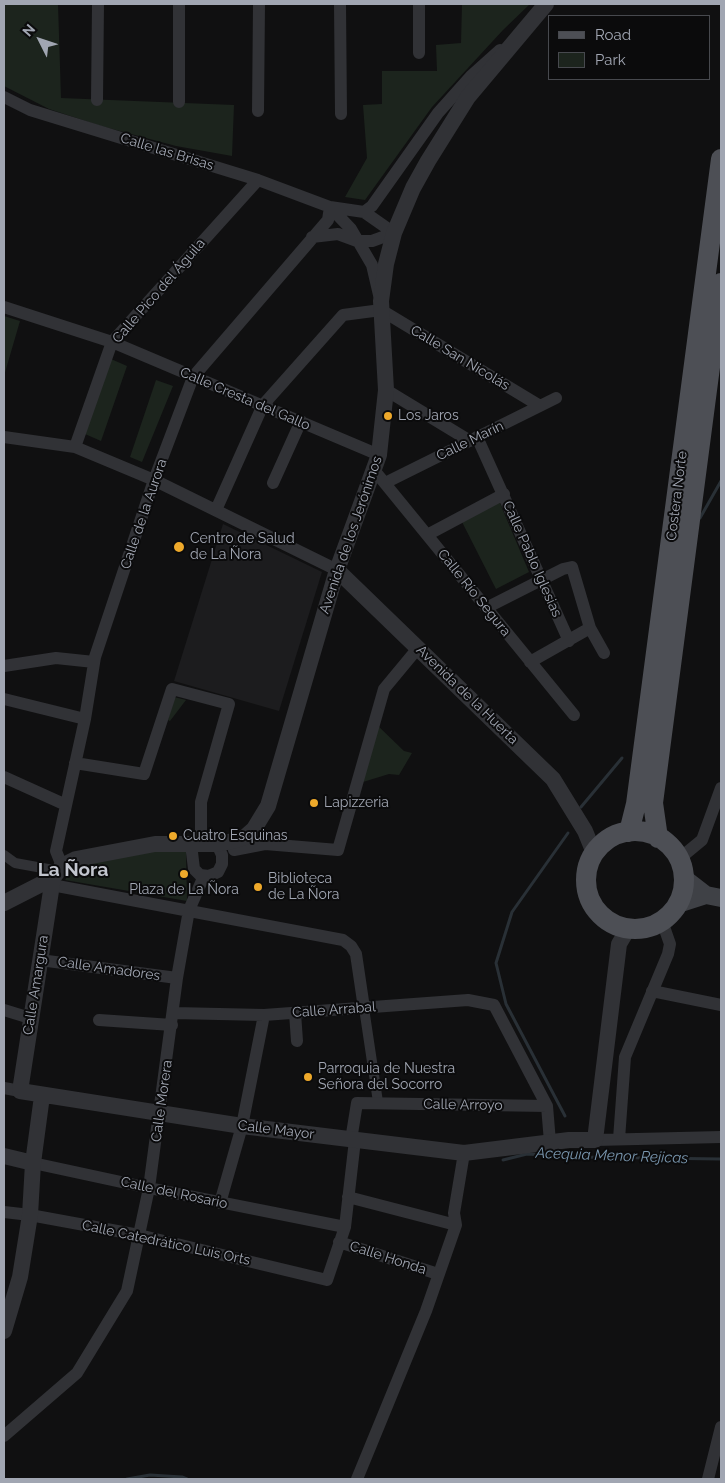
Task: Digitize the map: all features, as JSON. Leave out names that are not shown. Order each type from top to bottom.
[{"type":"main road","name":"Costera Norte","points":[[629,832],[638,794],[721,159]]},
{"type":"main road","name":"Costera Norte","points":[[658,838],[652,803],[721,283]]},
{"type":"main road","points":[[629,832],[644,833],[658,838],[670,847],[681,869],[714,896],[678,904],[662,921],[645,928],[628,929],[602,917],[590,901],[587,891],[587,871],[599,848],[612,837],[629,832]]},
{"type":"main road","points":[[678,904],[681,869]]},
{"type":"street","points":[[97,100],[98,4]]},
{"type":"street","points":[[179,4],[179,102]]},
{"type":"street","points":[[258,4],[258,111]]},
{"type":"street","points":[[340,4],[341,114]]},
{"type":"street","points":[[419,4],[419,53]]},
{"type":"street","name":"Avenida de los Jerónimos","points":[[4,903],[56,875],[76,859],[156,844],[236,845],[254,829],[268,806],[336,570],[377,462],[386,390],[381,305],[386,264],[394,233],[413,188],[468,97],[546,4]]},
{"type":"street","points":[[364,212],[372,206],[438,113],[471,76],[526,26]]},
{"type":"street","name":"Calle las Brisas","points":[[4,97],[30,110],[258,180],[330,207]]},
{"type":"street","name":"Calle Pico del Águila","points":[[75,447],[112,342],[258,180]]},
{"type":"street","points":[[330,207],[364,212],[394,233]]},
{"type":"street","points":[[216,510],[263,405],[343,315],[381,305],[372,265],[351,230],[330,207]]},
{"type":"street","name":"Calle de la Aurora","points":[[56,875],[56,851],[85,719],[94,662],[154,480],[193,377],[328,220],[330,207]]},
{"type":"street","points":[[312,238],[338,234],[357,241],[372,241],[394,233]]},
{"type":"street","name":"Calle San Nicolás","points":[[381,305],[540,406]]},
{"type":"street","name":"Calle Cresta del Gallo","points":[[4,307],[112,342],[301,422],[377,462]]},
{"type":"street","points":[[386,390],[474,439]]},
{"type":"street","name":"Calle Marín","points":[[385,483],[556,398]]},
{"type":"street","points":[[273,483],[301,422]]},
{"type":"street","points":[[4,437],[75,447],[154,480],[336,570]]},
{"type":"street","name":"Calle Pablo Iglesias","points":[[474,439],[504,494],[569,641]]},
{"type":"street","name":"Calle Río Segura","points":[[377,462],[385,483],[574,715]]},
{"type":"street","points":[[427,535],[504,494]]},
{"type":"street","points":[[486,608],[542,579],[572,567],[590,628],[604,653]]},
{"type":"street","name":"Avenida de la Huerta","points":[[336,570],[553,779],[585,831],[599,848]]},
{"type":"street","points":[[530,662],[590,628]]},
{"type":"street","points":[[75,764],[144,774],[172,689],[229,704],[201,802],[203,844],[193,866],[197,872],[204,876],[213,875],[236,845],[266,844],[338,850],[384,689],[418,648]]},
{"type":"street","points":[[4,666],[56,658],[94,662]]},
{"type":"street","points":[[4,699],[85,719]]},
{"type":"street","points":[[4,777],[66,805]]},
{"type":"street","points":[[681,869],[702,840],[721,788]]},
{"type":"street","points":[[254,829],[266,844]]},
{"type":"street","points":[[203,844],[222,855],[222,864]]},
{"type":"street","points":[[4,855],[15,863],[189,910],[343,940],[351,946],[356,954],[378,1102]]},
{"type":"street","name":"Calle Amargura","points":[[20,1091],[30,1018],[56,875]]},
{"type":"street","name":"Calle Morera","points":[[4,1436],[77,1373],[127,1291],[149,1188],[177,978],[189,910],[204,876]]},
{"type":"street","points":[[619,1139],[625,1057],[668,954],[670,944],[662,921]]},
{"type":"street","points":[[628,929],[619,944],[595,1140],[721,1136]]},
{"type":"street","name":"Calle Amadores","points":[[40,960],[177,978]]},
{"type":"street","points":[[652,991],[721,1005]]},
{"type":"street","name":"Calle Arrabal","points":[[99,1020],[264,1015],[468,1000],[494,1004],[547,1106]]},
{"type":"street","points":[[4,1010],[30,1018]]},
{"type":"street","points":[[295,1013],[297,1041]]},
{"type":"street","points":[[220,1203],[242,1126],[264,1015]]},
{"type":"street","name":"Calle Mayor","points":[[4,1088],[42,1096],[242,1126],[464,1153],[550,1142],[595,1140]]},
{"type":"street","points":[[4,1330],[20,1277],[30,1215],[33,1163],[42,1096]]},
{"type":"street","name":"Calle Arroyo","points":[[353,1140],[357,1103],[378,1102],[443,1106],[547,1106]]},
{"type":"street","points":[[547,1106],[550,1142]]},
{"type":"street","points":[[339,1242],[345,1226],[353,1140]]},
{"type":"street","points":[[358,1479],[426,1311],[456,1224],[454,1213],[464,1153]]},
{"type":"street","name":"Calle del Rosario","points":[[4,1156],[220,1203],[345,1226]]},
{"type":"street","points":[[348,1197],[384,1208],[456,1224]]},
{"type":"street","name":"Calle Catedrático Luis Orts","points":[[4,1212],[139,1235],[327,1280],[339,1242]]},
{"type":"street","name":"Calle Honda","points":[[339,1242],[438,1274]]},
{"type":"street","points":[[708,1479],[721,1427]]},
{"type":"shaded area","points":[[223,524],[322,572],[279,711],[174,681]]},
{"type":"green space","points":[[4,4],[58,4],[61,98],[234,105],[232,156],[176,146],[101,126],[49,109],[4,86]]},
{"type":"green space","points":[[462,4],[530,4],[503,30],[432,107],[365,200],[345,197],[367,158],[363,105],[382,104],[382,71],[437,71],[436,45],[461,43]]},
{"type":"green space","points":[[4,316],[20,321],[4,376]]},
{"type":"green space","points":[[111,359],[127,366],[101,441],[85,434]]},
{"type":"green space","points":[[156,380],[173,386],[142,462],[130,457]]},
{"type":"green space","points":[[499,501],[529,572],[496,589],[461,520]]},
{"type":"green space","points":[[174,697],[186,700],[170,721],[168,720]]},
{"type":"green space","points":[[375,723],[404,751],[412,753],[399,775],[389,774],[363,782]]},
{"type":"green space","points":[[148,849],[186,852],[187,901],[65,880],[75,865]]},
{"type":"waterway","points":[[700,518],[721,481]]},
{"type":"waterway","points":[[581,807],[622,758]]},
{"type":"waterway","points":[[565,1116],[506,1004],[496,963],[512,912],[568,833]]},
{"type":"waterway","name":"Acequia Menor Rejicas","points":[[503,1160],[527,1154],[578,1157],[721,1159]]},
{"type":"waterway","points":[[127,1479],[150,1475],[187,1479]]},
{"type":"place","name":"Los Jaros","points":[[388,416]]},
{"type":"place","name":"Centro de Salud de La Ñora","points":[[179,547]]},
{"type":"place","name":"Lapizzeria","points":[[314,803]]},
{"type":"place","name":"Cuatro Esquinas","points":[[173,836]]},
{"type":"place","name":"Plaza de La Ñora","points":[[184,874]]},
{"type":"place","name":"Biblioteca de La Ñora","points":[[258,887]]},
{"type":"place","name":"Parroquia de Nuestra Señora del Socorro","points":[[308,1077]]},
{"type":"district","name":"La Ñora","points":[[73,870]]}]
